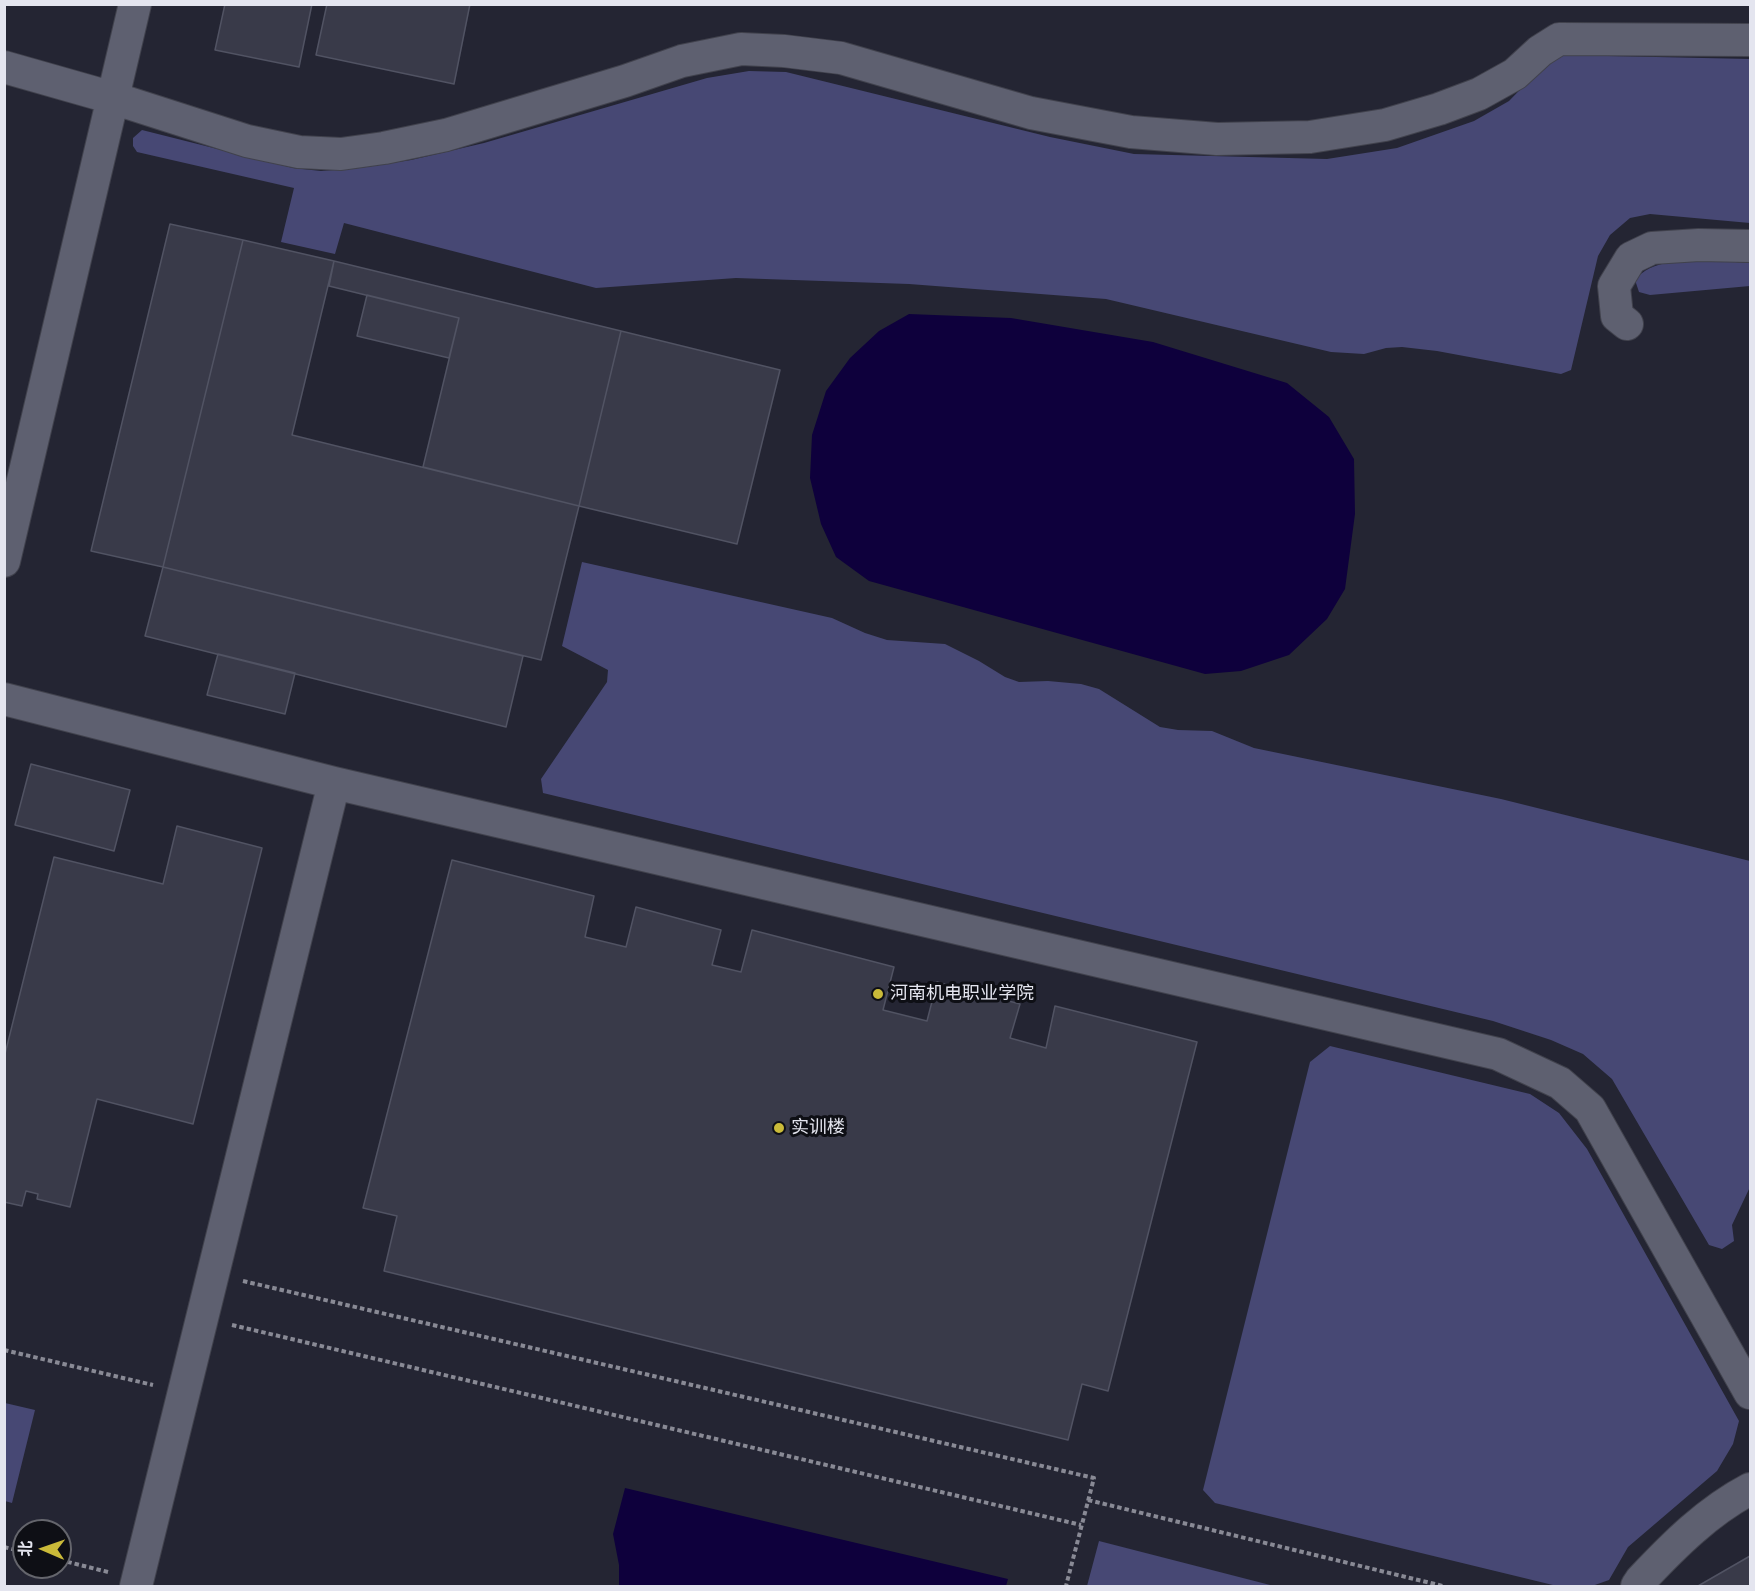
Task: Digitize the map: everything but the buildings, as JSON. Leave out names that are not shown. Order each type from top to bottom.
[{"type":"lane","points":[[4,561],[135,4]]},
{"type":"lane","points":[[4,67],[113,98],[247,141],[299,152],[341,154],[446,135],[625,81],[682,61],[741,49],[784,51],[841,58],[1031,113],[1131,132],[1217,139],[1310,136],[1385,125],[1479,94],[1515,74],[1540,51],[1559,39],[1750,40]]},
{"type":"lane","points":[[1627,324],[1617,316],[1614,286],[1632,258],[1652,248],[1700,245],[1750,246]]},
{"type":"lane","points":[[4,699],[334,783],[1498,1054],[1560,1083],[1590,1109],[1750,1394]]},
{"type":"lane","points":[[137,1583],[334,783]]},
{"type":"lane","points":[[1637,1587],[1677,1542],[1729,1500],[1750,1489]]},
{"type":"path","points":[[213,1274],[1094,1478],[1066,1587]]},
{"type":"path","points":[[202,1318],[1082,1525]]},
{"type":"path","points":[[4,1350],[184,1393]]},
{"type":"path","points":[[1088,1500],[1443,1587]]},
{"type":"path","points":[[72,1564],[137,1583]]},
{"type":"shaded area","points":[[1563,55],[1750,59],[1750,223],[1650,214],[1630,218],[1610,235],[1598,256],[1571,370],[1561,374],[1437,351],[1402,347],[1386,348],[1364,354],[1331,352],[1106,299],[909,284],[736,278],[596,288],[344,223],[335,254],[281,242],[294,188],[137,152],[133,146],[133,138],[142,130],[293,168],[321,171],[359,168],[411,160],[484,143],[707,78],[749,71],[786,72],[1050,137],[1134,154],[1327,159],[1397,148],[1474,121],[1509,101],[1546,63]]},
{"type":"shaded area","points":[[1706,260],[1750,263],[1750,286],[1650,295],[1639,292],[1635,280],[1650,268],[1668,263]]},
{"type":"shaded area","points":[[909,314],[1011,318],[1153,342],[1287,383],[1329,417],[1354,459],[1355,514],[1345,589],[1327,619],[1289,655],[1241,671],[1205,674],[869,581],[836,557],[821,524],[810,478],[812,435],[826,391],[850,358],[879,331]]},
{"type":"shaded area","points":[[582,562],[832,618],[887,640],[945,644],[1005,677],[1019,682],[1048,681],[1081,684],[1099,689],[1160,727],[1212,731],[1254,748],[1501,799],[1750,861],[1750,1187],[1732,1225],[1734,1241],[1722,1249],[1709,1245],[1612,1079],[1583,1054],[1551,1040],[1493,1021],[543,793],[541,779],[607,682],[608,670],[562,646]]},
{"type":"shaded area","points":[[1330,1046],[1530,1094],[1559,1113],[1587,1149],[1739,1421],[1733,1444],[1717,1471],[1628,1547],[1609,1580],[1592,1586],[1557,1586],[1215,1503],[1203,1490],[1310,1062]]},
{"type":"shaded area","points":[[5,1403],[35,1410],[12,1503],[5,1501]]},
{"type":"shaded area","points":[[625,1488],[1008,1579],[1006,1586],[619,1586],[619,1565],[613,1534]]},
{"type":"shaded area","points":[[1099,1541],[1274,1586],[1087,1586]]},
{"type":"place","name":"河南机电职业学院","points":[[878,994]]},
{"type":"place","name":"实训楼","points":[[779,1128]]}]
